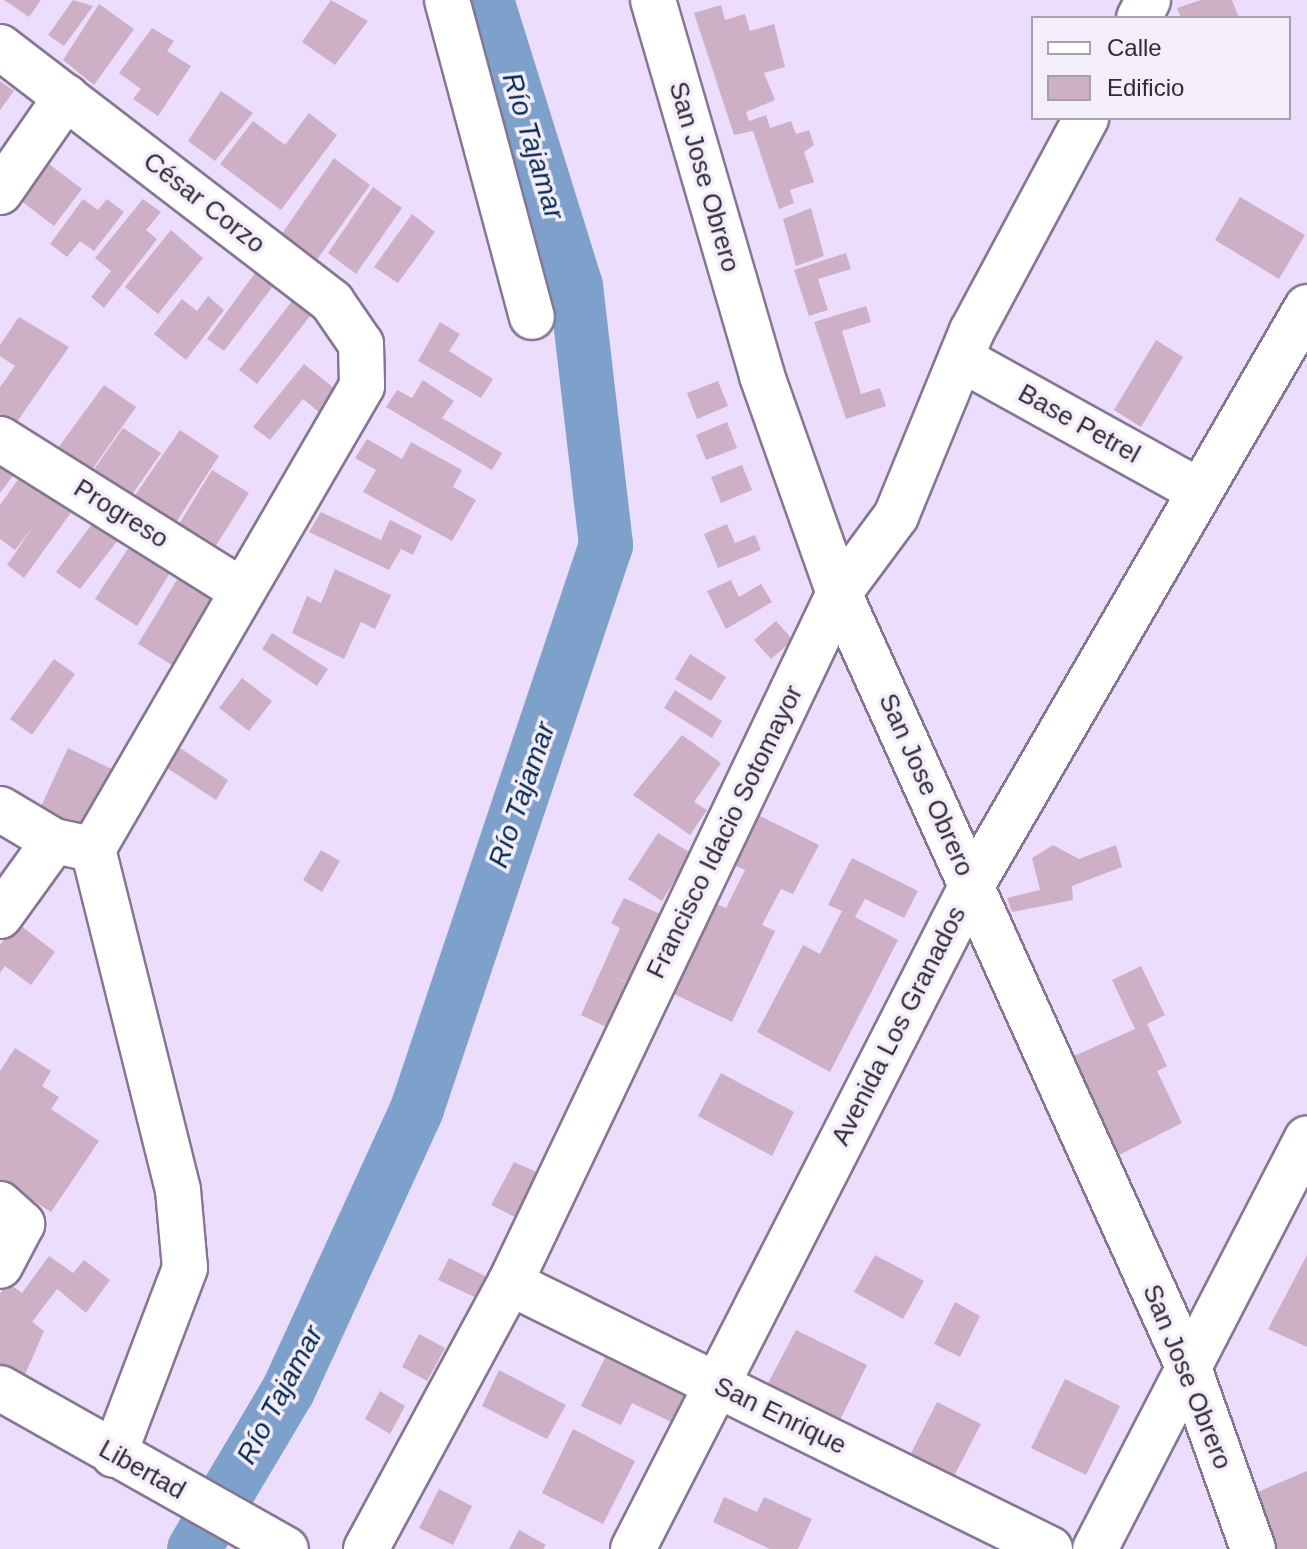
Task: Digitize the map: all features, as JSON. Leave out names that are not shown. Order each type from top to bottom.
[{"type":"street","points":[[447,0],[532,317]]},
{"type":"street","name":"San Jose Obrero","points":[[653,0],[762,376],[839,593],[1190,1371],[1253,1549]]},
{"type":"street","name":"César Corzo","points":[[0,47],[332,302],[361,344],[362,386],[241,590]]},
{"type":"street","points":[[0,192],[66,97]]},
{"type":"street","name":"Francisco Idacio Sotomayor","points":[[366,1549],[510,1283],[839,593],[896,516],[961,359],[1085,120]]},
{"type":"street","name":"Avenida Los Granados","points":[[633,1549],[972,885],[1196,489],[1307,307]]},
{"type":"street","name":"Base Petrel","points":[[961,359],[1196,489]]},
{"type":"street","name":"Progreso","points":[[0,439],[241,590]]},
{"type":"street","points":[[0,916],[74,845],[241,590]]},
{"type":"street","points":[[0,809],[74,845],[178,1190],[185,1268],[114,1455]]},
{"type":"street","points":[[1095,1549],[1304,1149]]},
{"type":"street","points":[[0,1204],[22,1224],[0,1266]]},
{"type":"street","name":"San Enrique","points":[[510,1283],[1050,1549]]},
{"type":"street","name":"Libertad","points":[[0,1388],[273,1542]]},
{"type":"building","points":[[4,0],[41,0],[29,17]]},
{"type":"building","points":[[73,0],[93,6],[64,46],[48,35]]},
{"type":"building","points":[[331,0],[368,21],[335,65],[302,42]]},
{"type":"building","points":[[1201,0],[1232,0],[1238,16],[1180,16],[1177,8]]},
{"type":"building","points":[[99,4],[134,29],[94,85],[63,60]]},
{"type":"building","points":[[721,5],[725,20],[745,14],[750,31],[774,24],[785,67],[764,73],[775,100],[746,112],[749,121],[766,115],[770,128],[791,121],[796,134],[809,130],[814,145],[804,152],[814,182],[790,190],[794,203],[779,209],[753,131],[734,135],[694,13]]},
{"type":"building","points":[[152,28],[174,41],[167,51],[191,66],[158,116],[133,99],[141,89],[119,73]]},
{"type":"building","points":[[0,81],[14,91],[0,110]]},
{"type":"building","points":[[221,91],[253,113],[215,161],[188,141]]},
{"type":"building","points":[[309,113],[337,135],[281,210],[220,164],[253,121],[285,145]]},
{"type":"building","points":[[41,158],[82,189],[54,226],[16,197]]},
{"type":"building","points":[[334,158],[370,185],[316,261],[281,235]]},
{"type":"building","points":[[373,187],[402,208],[356,274],[328,253]]},
{"type":"building","points":[[1240,197],[1305,235],[1279,279],[1215,240]]},
{"type":"building","points":[[83,199],[98,210],[107,199],[124,212],[94,251],[80,241],[67,257],[50,244]]},
{"type":"building","points":[[143,199],[161,212],[146,230],[157,239],[104,308],[91,297],[111,271],[95,258]]},
{"type":"building","points":[[811,208],[824,256],[796,266],[783,219]]},
{"type":"building","points":[[412,214],[435,232],[398,283],[374,267]]},
{"type":"building","points":[[171,230],[203,258],[158,314],[125,287]]},
{"type":"building","points":[[846,253],[851,269],[818,279],[828,310],[809,316],[794,270]]},
{"type":"building","points":[[255,273],[273,286],[224,351],[207,339]]},
{"type":"building","points":[[208,296],[224,310],[186,360],[154,334],[182,299],[197,311]]},
{"type":"building","points":[[292,301],[310,316],[257,384],[239,370]]},
{"type":"building","points":[[866,306],[871,322],[842,331],[861,394],[880,388],[886,406],[846,419],[814,322]]},
{"type":"building","points":[[19,317],[69,347],[14,426],[0,417],[0,387],[15,366],[0,356],[0,345]]},
{"type":"building","points":[[440,322],[460,334],[449,351],[493,379],[481,398],[418,361]]},
{"type":"building","points":[[1156,340],[1183,357],[1141,427],[1114,410]]},
{"type":"building","points":[[304,364],[339,392],[325,417],[303,399],[270,440],[253,427]]},
{"type":"building","points":[[423,380],[454,401],[442,418],[502,453],[492,470],[386,407],[397,390],[412,398]]},
{"type":"building","points":[[718,381],[728,406],[697,419],[687,393]]},
{"type":"building","points":[[104,385],[136,407],[89,474],[55,452]]},
{"type":"building","points":[[727,422],[737,448],[706,460],[696,435]]},
{"type":"building","points":[[123,428],[161,453],[129,499],[90,475]]},
{"type":"building","points":[[180,430],[219,456],[173,527],[131,501]]},
{"type":"building","points":[[367,439],[402,459],[411,442],[462,470],[453,487],[476,500],[452,541],[363,492],[376,470],[355,458]]},
{"type":"building","points":[[0,463],[15,473],[0,493]]},
{"type":"building","points":[[742,465],[752,490],[721,503],[711,477]]},
{"type":"building","points":[[212,470],[249,493],[212,552],[176,529]]},
{"type":"building","points":[[20,477],[72,511],[24,578],[7,565],[33,527],[15,550],[0,539],[0,505]]},
{"type":"building","points":[[321,512],[381,540],[390,520],[422,536],[413,555],[401,549],[389,570],[309,532]]},
{"type":"building","points":[[92,524],[118,540],[80,589],[56,572]]},
{"type":"building","points":[[727,524],[735,543],[755,535],[761,550],[718,568],[704,534]]},
{"type":"building","points":[[129,547],[170,573],[137,626],[95,599]]},
{"type":"building","points":[[335,569],[391,595],[375,629],[361,622],[344,659],[292,633],[307,596],[321,603]]},
{"type":"building","points":[[178,578],[214,599],[175,667],[138,644]]},
{"type":"building","points":[[731,580],[739,597],[761,584],[772,602],[726,629],[707,591]]},
{"type":"building","points":[[776,621],[793,640],[771,659],[754,640]]},
{"type":"building","points":[[272,633],[328,669],[317,686],[262,649]]},
{"type":"building","points":[[690,654],[726,677],[711,701],[675,679]]},
{"type":"building","points":[[54,659],[75,674],[32,735],[10,719]]},
{"type":"building","points":[[242,678],[272,701],[249,731],[219,708]]},
{"type":"building","points":[[675,690],[722,721],[712,738],[664,708]]},
{"type":"building","points":[[682,735],[721,763],[694,802],[707,810],[690,835],[633,795]]},
{"type":"building","points":[[177,746],[228,780],[216,800],[164,766]]},
{"type":"building","points":[[68,748],[116,771],[85,837],[37,815]]},
{"type":"building","points":[[758,815],[819,845],[793,894],[781,889],[762,925],[775,931],[732,1022],[668,991],[710,901],[726,908],[745,870],[734,865]]},
{"type":"building","points":[[658,833],[691,853],[662,901],[628,879]]},
{"type":"building","points":[[1053,845],[1079,859],[1116,845],[1122,867],[1072,886],[1073,900],[1012,912],[1007,898],[1040,890],[1032,858]]},
{"type":"building","points":[[321,850],[340,861],[322,892],[303,880]]},
{"type":"building","points":[[852,858],[918,891],[904,918],[865,899],[855,917],[898,940],[830,1072],[757,1032],[803,945],[820,954],[842,911],[828,905]]},
{"type":"building","points":[[624,898],[665,916],[633,985],[613,976],[633,986],[613,1030],[581,1015],[620,928],[611,923]]},
{"type":"building","points":[[16,922],[55,952],[31,985],[5,966],[0,973],[0,945]]},
{"type":"building","points":[[1141,966],[1165,1015],[1147,1024],[1167,1066],[1157,1071],[1182,1123],[1119,1155],[1074,1056],[1135,1029],[1112,980]]},
{"type":"building","points":[[15,1048],[51,1071],[42,1086],[59,1097],[51,1109],[99,1141],[51,1212],[0,1180],[0,1071]]},
{"type":"building","points":[[721,1073],[794,1112],[772,1156],[698,1116]]},
{"type":"building","points":[[514,1162],[541,1174],[519,1219],[491,1205]]},
{"type":"building","points":[[875,1255],[924,1281],[903,1319],[854,1292]]},
{"type":"building","points":[[1307,1255],[1307,1347],[1268,1329]]},
{"type":"building","points":[[49,1256],[73,1273],[84,1260],[110,1280],[86,1313],[57,1289],[32,1322],[44,1331],[23,1379],[0,1368],[0,1294],[7,1282],[22,1293]]},
{"type":"building","points":[[449,1258],[489,1278],[479,1299],[438,1280]]},
{"type":"building","points":[[955,1302],[980,1316],[960,1357],[934,1344]]},
{"type":"building","points":[[796,1330],[867,1365],[839,1422],[766,1387]]},
{"type":"building","points":[[419,1334],[445,1348],[427,1381],[402,1367]]},
{"type":"building","points":[[607,1354],[686,1391],[671,1422],[632,1403],[621,1425],[581,1406]]},
{"type":"building","points":[[499,1370],[566,1405],[547,1439],[482,1406]]},
{"type":"building","points":[[1065,1379],[1120,1406],[1086,1475],[1031,1448]]},
{"type":"building","points":[[380,1391],[405,1406],[390,1434],[365,1419]]},
{"type":"building","points":[[937,1402],[981,1424],[953,1478],[909,1457]]},
{"type":"building","points":[[573,1429],[635,1461],[603,1524],[542,1493]]},
{"type":"building","points":[[1307,1471],[1307,1549],[1273,1549],[1253,1494]]},
{"type":"building","points":[[439,1489],[472,1506],[453,1545],[419,1528]]},
{"type":"building","points":[[724,1497],[757,1512],[764,1497],[812,1519],[798,1549],[770,1549],[713,1522]]},
{"type":"building","points":[[519,1530],[546,1545],[543,1549],[509,1549]]},
{"type":"waterway","name":"Río Tajamar","points":[[194,1549],[288,1391],[417,1109],[606,545],[576,286],[487,0]]}]
